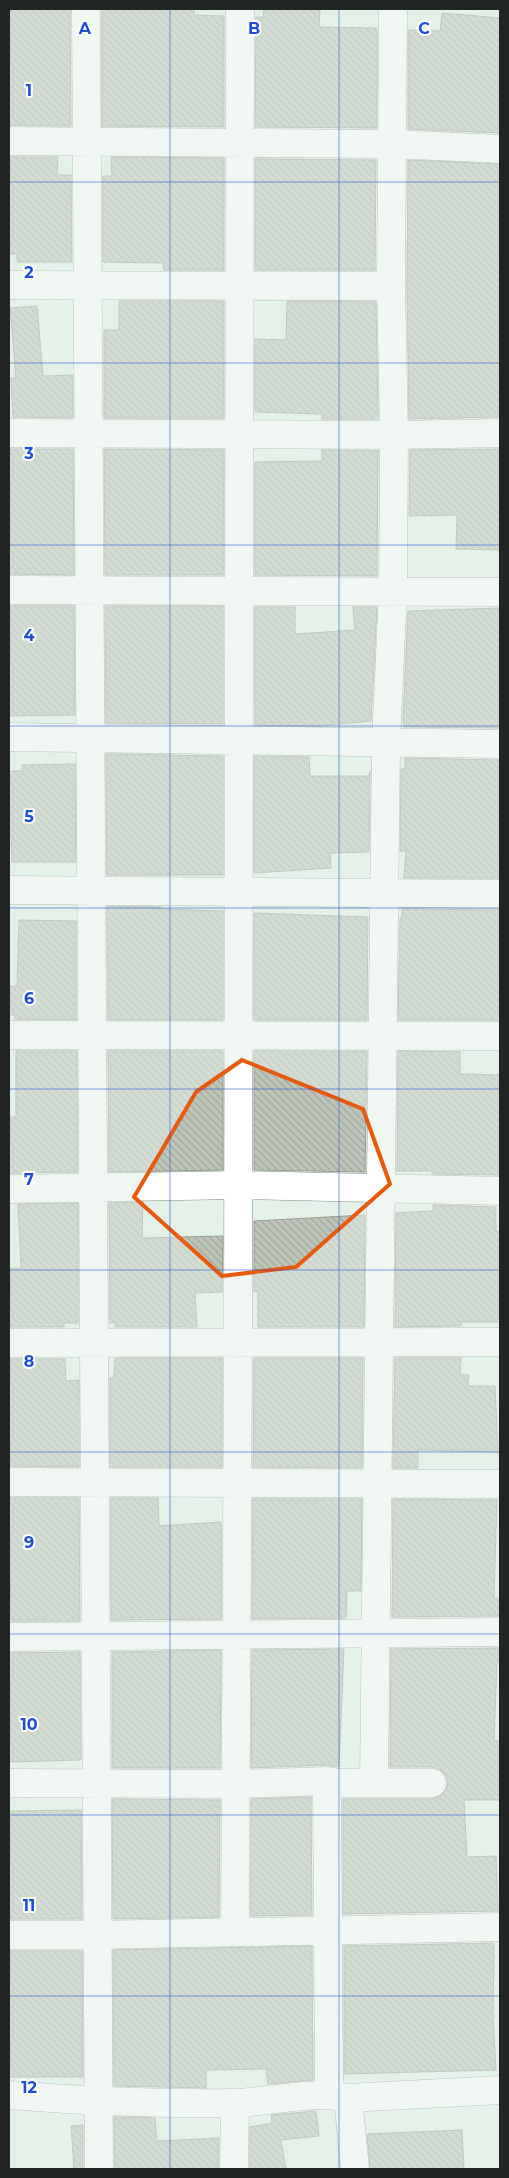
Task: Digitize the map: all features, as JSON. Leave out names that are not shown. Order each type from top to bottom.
[{"type":"street","points":[[86,9],[98,2169]]},
{"type":"street","points":[[235,1932],[240,9]]},
{"type":"street","points":[[374,1783],[386,742],[393,590],[393,9]]},
{"type":"street","points":[[9,141],[392,144],[500,148]]},
{"type":"street","points":[[9,285],[392,286]]},
{"type":"street","points":[[9,433],[394,435],[500,433]]},
{"type":"street","points":[[9,590],[239,592],[386,592],[393,590],[500,592]]},
{"type":"street","points":[[9,737],[500,744]]},
{"type":"street","points":[[9,890],[500,894]]},
{"type":"street","points":[[9,1035],[500,1036]]},
{"type":"street","points":[[9,1190],[238,1184],[500,1191]]},
{"type":"street","points":[[9,1343],[500,1342]]},
{"type":"street","points":[[9,1482],[500,1484]]},
{"type":"street","points":[[9,1636],[236,1636],[500,1632]]},
{"type":"street","points":[[327,1781],[328,1930],[339,2096],[355,2169]]},
{"type":"street","points":[[9,1783],[236,1784],[327,1781],[338,1783],[432,1783]]},
{"type":"street","points":[[9,1935],[500,1927]]},
{"type":"street","points":[[9,2095],[98,2102],[236,2103],[339,2096],[500,2090]]},
{"type":"street","points":[[234,2169],[236,2103]]},
{"type":"highlighted area","points":[[242,1060],[363,1109],[390,1184],[296,1267],[222,1276],[134,1197],[196,1092]]},
{"type":"building","points":[[9,9],[70,9],[71,126],[9,125]]},
{"type":"building","points":[[102,9],[194,9],[194,15],[224,16],[224,127],[102,126]]},
{"type":"building","points":[[264,9],[320,10],[319,27],[377,28],[377,128],[255,127],[256,17],[263,17]]},
{"type":"building","points":[[442,13],[500,18],[500,133],[408,129],[408,30],[440,31]]},
{"type":"building","points":[[9,157],[58,157],[57,175],[71,175],[72,262],[17,262],[17,254],[9,254]]},
{"type":"building","points":[[111,157],[224,158],[224,270],[164,270],[163,263],[103,262],[103,176],[112,176]]},
{"type":"building","points":[[255,159],[376,160],[375,270],[255,270]]},
{"type":"building","points":[[408,160],[500,164],[500,417],[409,419]]},
{"type":"building","points":[[119,301],[224,301],[224,418],[104,418],[104,330],[119,330]]},
{"type":"building","points":[[287,301],[376,302],[378,419],[322,419],[322,414],[255,412],[255,339],[286,340]]},
{"type":"building","points":[[37,306],[43,376],[73,375],[73,418],[13,417],[11,378],[16,378],[10,308]]},
{"type":"building","points":[[9,449],[73,449],[74,575],[9,574]]},
{"type":"building","points":[[104,449],[224,450],[224,575],[105,575]]},
{"type":"building","points":[[500,449],[500,550],[456,549],[457,515],[409,516],[410,450]]},
{"type":"building","points":[[322,450],[378,451],[377,576],[255,575],[255,462],[322,461]]},
{"type":"building","points":[[9,606],[74,606],[75,715],[9,716]]},
{"type":"building","points":[[105,606],[223,606],[223,724],[106,723]]},
{"type":"building","points":[[255,607],[295,607],[295,634],[355,630],[353,607],[377,607],[371,721],[319,726],[255,725]]},
{"type":"building","points":[[500,608],[500,728],[404,727],[408,611]]},
{"type":"building","points":[[106,754],[223,756],[223,875],[107,875]]},
{"type":"building","points":[[254,756],[309,757],[310,776],[369,776],[370,771],[369,852],[330,853],[331,868],[254,873]]},
{"type":"building","points":[[405,758],[500,760],[500,878],[404,878],[406,851],[400,851],[401,769],[405,769]]},
{"type":"building","points":[[75,764],[76,862],[12,862],[11,834],[9,835],[9,771],[22,771],[22,765]]},
{"type":"building","points":[[107,906],[223,911],[223,1020],[108,1020]]},
{"type":"building","points":[[402,909],[500,910],[500,1020],[398,1020],[400,918],[402,918]]},
{"type":"building","points":[[254,913],[368,917],[367,1020],[254,1020]]},
{"type":"building","points":[[19,920],[76,921],[76,1020],[15,1019],[15,1015],[9,1015],[10,986],[17,986]]},
{"type":"building","points":[[16,1051],[77,1051],[77,1172],[9,1173],[9,1117],[16,1117]]},
{"type":"building","points":[[108,1051],[223,1051],[223,1170],[109,1172]]},
{"type":"building","points":[[254,1051],[367,1051],[365,1172],[254,1170]]},
{"type":"building","points":[[398,1051],[460,1052],[460,1074],[500,1075],[500,1175],[432,1174],[432,1171],[397,1171]]},
{"type":"building","points":[[143,1202],[142,1238],[223,1236],[222,1292],[195,1293],[197,1327],[115,1327],[115,1322],[110,1323],[109,1203]]},
{"type":"building","points":[[78,1203],[78,1323],[64,1323],[64,1327],[9,1327],[9,1310],[11,1310],[10,1268],[21,1268],[18,1204]]},
{"type":"building","points":[[433,1205],[496,1207],[496,1231],[500,1231],[500,1322],[461,1322],[461,1326],[395,1327],[396,1213],[433,1211]]},
{"type":"building","points":[[365,1215],[364,1327],[258,1327],[258,1291],[254,1292],[254,1221]]},
{"type":"building","points":[[115,1358],[222,1358],[222,1467],[110,1467],[110,1378],[114,1377]]},
{"type":"building","points":[[254,1358],[363,1358],[362,1468],[253,1467]]},
{"type":"building","points":[[395,1358],[461,1358],[460,1374],[469,1375],[468,1386],[495,1386],[498,1452],[418,1450],[418,1468],[393,1468]]},
{"type":"building","points":[[9,1359],[65,1359],[66,1381],[79,1380],[79,1467],[9,1466]]},
{"type":"building","points":[[9,1498],[79,1498],[80,1621],[11,1621]]},
{"type":"building","points":[[111,1498],[158,1498],[159,1526],[221,1522],[221,1619],[111,1620]]},
{"type":"building","points":[[253,1499],[362,1499],[361,1591],[347,1591],[346,1618],[252,1619]]},
{"type":"building","points":[[393,1499],[497,1500],[494,1598],[500,1598],[500,1616],[392,1617]]},
{"type":"building","points":[[500,1648],[500,1662],[497,1662],[494,1741],[500,1741],[500,1800],[464,1800],[467,1857],[496,1856],[498,1911],[343,1914],[343,1799],[432,1799],[440,1796],[446,1790],[448,1783],[446,1776],[439,1769],[432,1767],[390,1767],[391,1649]]},
{"type":"building","points":[[344,1649],[339,1767],[326,1765],[251,1768],[252,1650]]},
{"type":"building","points":[[221,1650],[220,1768],[112,1768],[112,1652]]},
{"type":"building","points":[[80,1652],[81,1760],[9,1762],[9,1653]]},
{"type":"building","points":[[311,1797],[312,1915],[251,1916],[251,1799]]},
{"type":"building","points":[[112,1799],[220,1800],[219,1917],[113,1919]]},
{"type":"building","points":[[81,1810],[82,1919],[9,1919],[9,1811]]},
{"type":"building","points":[[494,1943],[493,2017],[496,2070],[344,2074],[344,1946]]},
{"type":"building","points":[[312,1946],[313,2080],[268,2084],[266,2069],[206,2070],[206,2088],[114,2086],[113,1950]]},
{"type":"building","points":[[9,1951],[82,1951],[83,2077],[9,2077]]},
{"type":"building","points":[[316,2111],[319,2136],[281,2140],[286,2169],[250,2169],[250,2127],[272,2123],[271,2115]]},
{"type":"building","points":[[114,2117],[155,2118],[157,2141],[219,2138],[218,2169],[115,2169]]},
{"type":"building","points":[[83,2125],[83,2169],[74,2169],[71,2126]]},
{"type":"building","points":[[462,2130],[464,2169],[370,2169],[367,2134]]}]
